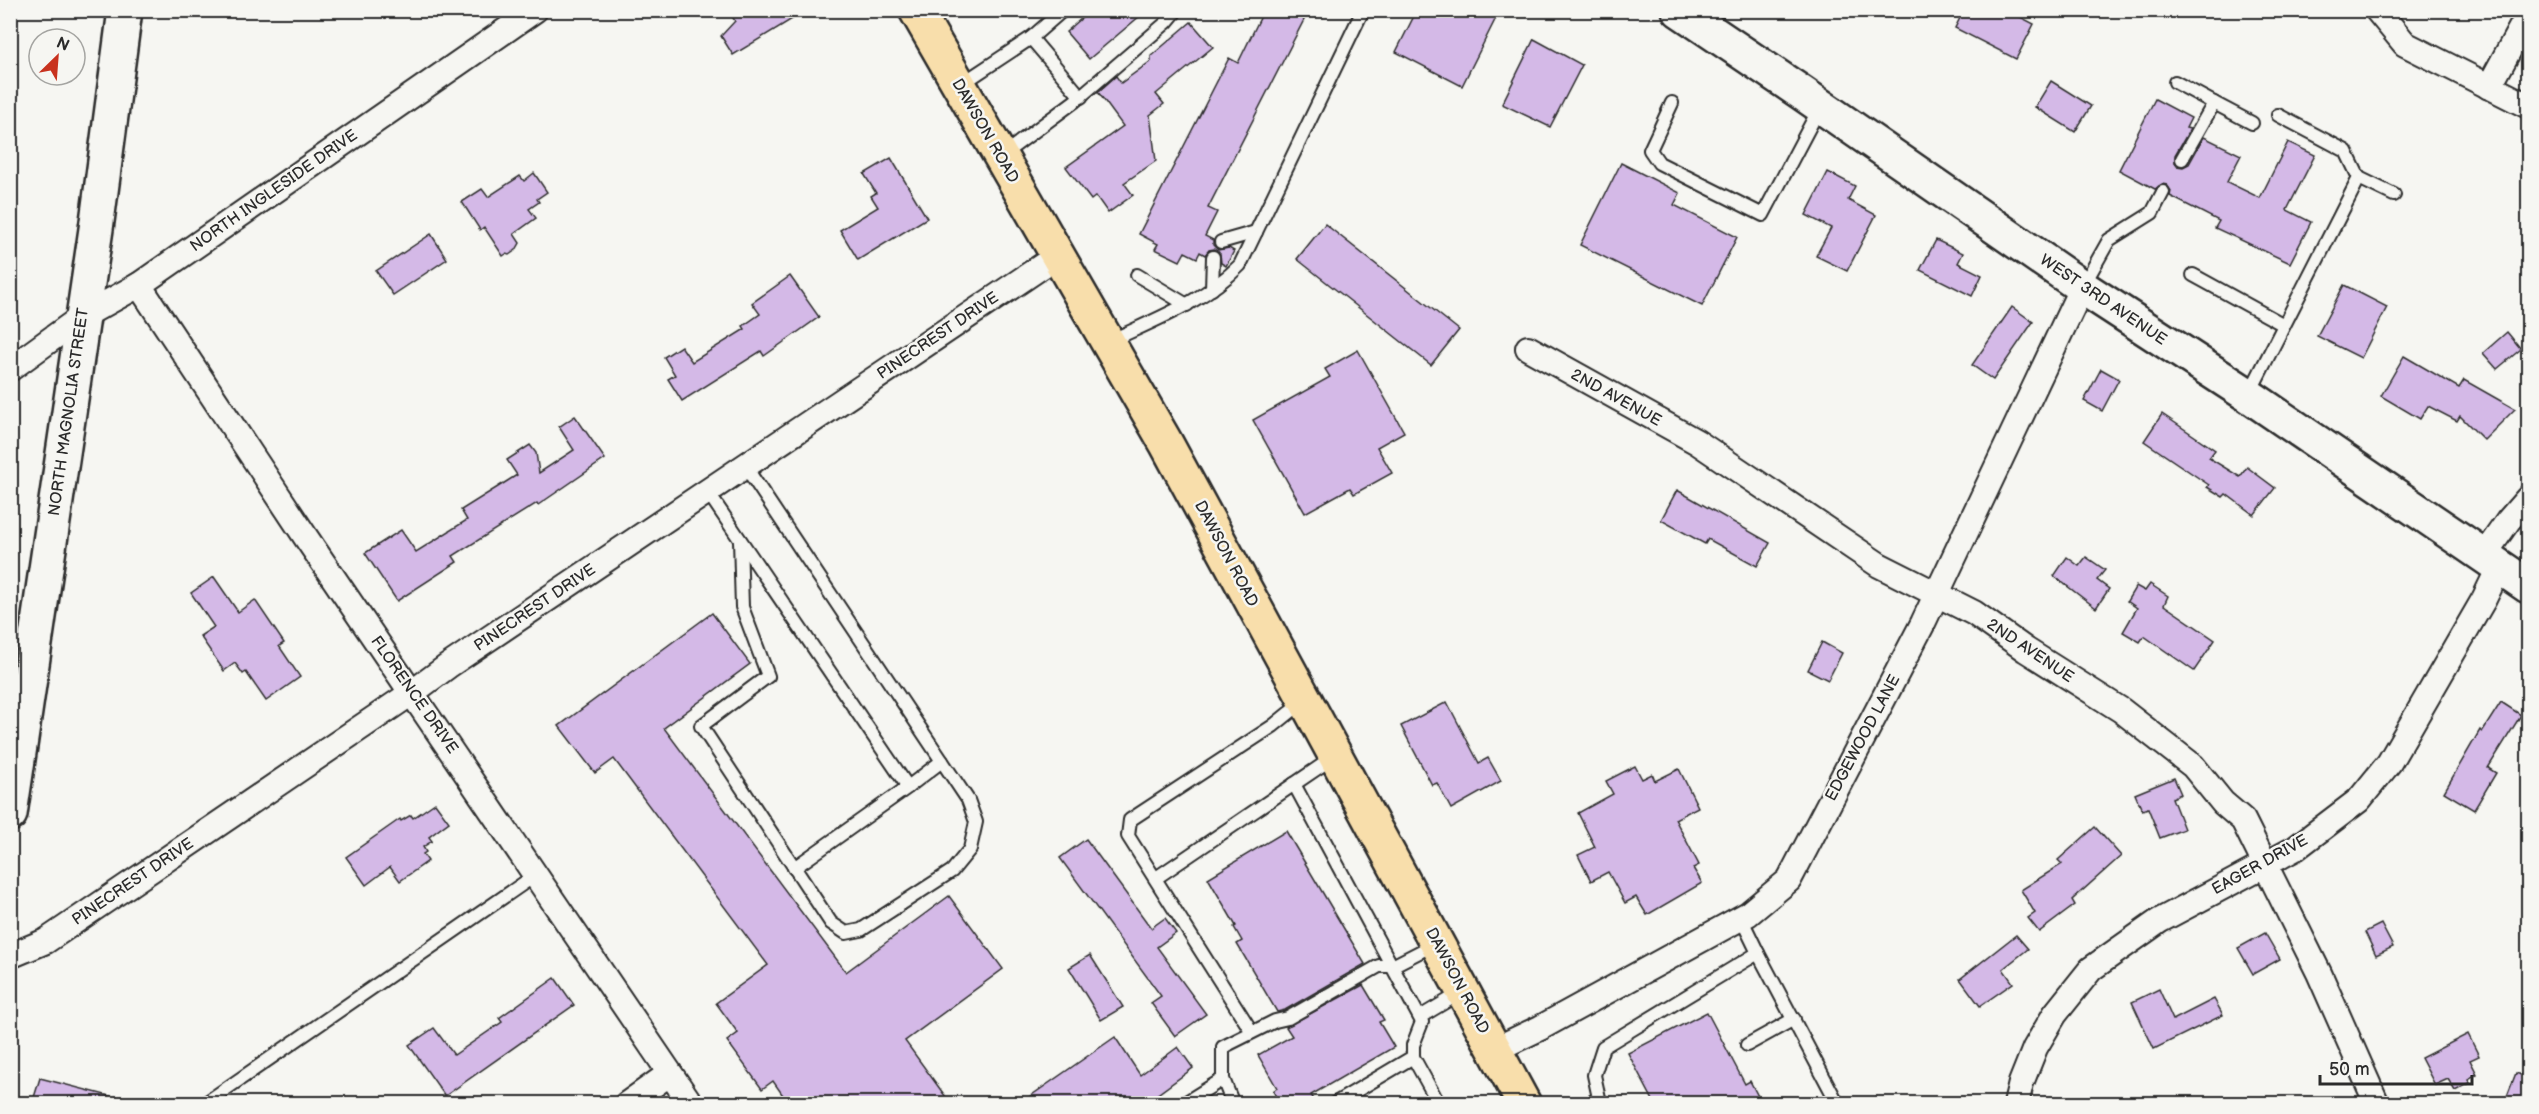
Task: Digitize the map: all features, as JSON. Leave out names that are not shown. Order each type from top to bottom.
[{"type":"main road","name":"DAWSON ROAD","points":[[916,10],[1166,443],[1524,1104]]},
{"type":"street","name":"NORTH MAGNOLIA STREET","points":[[10,814],[125,10]]},
{"type":"street","name":"NORTH INGLESIDE DRIVE","points":[[10,369],[83,316],[140,285],[535,10]]},
{"type":"street","name":"WEST 3RD AVENUE","points":[[1679,10],[2082,287],[2248,395],[2529,586]]},
{"type":"street","points":[[2377,10],[2405,44],[2529,106]]},
{"type":"street","points":[[2489,87],[2529,15]]},
{"type":"street","name":"PINECREST DRIVE","points":[[10,956],[46,941],[448,666],[1057,256]]},
{"type":"street","name":"FLORENCE DRIVE","points":[[140,285],[307,538],[691,1104]]},
{"type":"street","name":"EDGEWOOD LANE","points":[[1494,1050],[1540,1028],[1741,918],[1789,880],[1937,594],[2082,287]]},
{"type":"street","name":"2ND AVENUE","points":[[1528,348],[1697,442],[1880,565],[1974,613],[2026,650],[2121,710],[2193,766],[2223,803],[2243,820],[2319,973],[2377,1104]]},
{"type":"street","name":"EAGER DRIVE","points":[[2016,1104],[2021,1083],[2035,1048],[2055,1014],[2091,969],[2159,921],[2296,848],[2359,800],[2381,772],[2484,600],[2492,561],[2508,521],[2529,498]]},
{"type":"street","points":[[627,1104],[669,1074]]},
{"type":"lane","points":[[959,86],[1031,39],[1063,10]]},
{"type":"lane","points":[[1000,157],[1081,96],[1178,10]]},
{"type":"lane","points":[[1107,342],[1187,305],[1226,280],[1240,265],[1363,10]]},
{"type":"lane","points":[[1031,39],[1081,96]]},
{"type":"lane","points":[[2175,82],[2252,123]]},
{"type":"lane","points":[[1671,103],[1650,150],[1659,163],[1763,215],[1821,106]]},
{"type":"lane","points":[[2182,159],[2214,103]]},
{"type":"lane","points":[[2278,115],[2346,150],[2359,178],[2394,195]]},
{"type":"lane","points":[[2248,395],[2359,178]]},
{"type":"lane","points":[[2082,287],[2109,240],[2152,213],[2163,192]]},
{"type":"lane","points":[[1221,242],[1256,232]]},
{"type":"lane","points":[[1212,289],[1213,257]]},
{"type":"lane","points":[[1137,275],[1187,305]]},
{"type":"lane","points":[[2193,275],[2284,325]]},
{"type":"lane","points":[[740,540],[742,607],[768,676],[701,726],[831,923],[846,933],[861,930],[952,871],[970,849],[976,822],[968,800],[745,466]]},
{"type":"lane","points":[[708,491],[908,788]]},
{"type":"lane","points":[[1252,1032],[1128,836],[1131,820],[1273,726],[1305,700]]},
{"type":"lane","points":[[1156,878],[1335,756]]},
{"type":"lane","points":[[794,868],[908,788],[942,761]]},
{"type":"lane","points":[[1294,784],[1420,1017],[1422,1022],[1413,1045],[1413,1057],[1438,1104]]},
{"type":"lane","points":[[204,1104],[537,874]]},
{"type":"lane","points":[[1741,918],[1838,1104]]},
{"type":"lane","points":[[1233,1104],[1223,1079],[1223,1047],[1275,1021],[1288,1018],[1379,966],[1392,966],[1437,943]]},
{"type":"lane","points":[[1596,1102],[1594,1075],[1603,1047],[1758,952]]},
{"type":"lane","points":[[1420,1017],[1463,992]]},
{"type":"lane","points":[[1747,1045],[1794,1020]]},
{"type":"lane","points":[[1334,1104],[1349,1100],[1413,1057]]},
{"type":"lane","points":[[1183,1104],[1223,1079]]},
{"type":"building","points":[[728,10],[807,10],[733,55],[721,36],[735,21]]},
{"type":"building","points":[[1091,10],[1147,10],[1089,59],[1066,32]]},
{"type":"building","points":[[1264,10],[1309,10],[1208,208],[1217,212],[1205,236],[1213,240],[1213,245],[1218,250],[1229,248],[1234,251],[1226,266],[1221,263],[1220,254],[1214,249],[1209,250],[1205,255],[1200,252],[1197,258],[1185,252],[1180,261],[1155,249],[1158,244],[1139,234],[1229,58],[1238,63]]},
{"type":"building","points":[[1417,10],[1500,10],[1462,86],[1396,52]]},
{"type":"building","points":[[1964,10],[2007,10],[2034,24],[2016,59],[1955,28]]},
{"type":"building","points":[[1191,22],[1213,47],[1156,94],[1164,104],[1150,115],[1156,161],[1124,183],[1133,195],[1108,213],[1096,196],[1091,200],[1066,167],[1123,126],[1098,92],[1116,76],[1121,83],[1151,61],[1151,56]]},
{"type":"building","points":[[1534,39],[1582,65],[1550,127],[1502,104]]},
{"type":"building","points":[[2051,81],[2091,106],[2075,132],[2035,107]]},
{"type":"building","points":[[2155,99],[2191,118],[2186,128],[2190,129],[2175,155],[2177,166],[2183,167],[2189,164],[2204,137],[2241,155],[2227,182],[2260,198],[2288,142],[2315,155],[2287,210],[2311,222],[2290,263],[2215,228],[2219,221],[2170,196],[2171,191],[2167,185],[2162,184],[2155,189],[2119,170]]},
{"type":"building","points":[[891,158],[927,218],[858,260],[840,230],[878,207],[871,196],[876,193],[864,174]]},
{"type":"building","points":[[1621,163],[1680,193],[1674,205],[1737,237],[1702,306],[1580,245]]},
{"type":"building","points":[[1828,172],[1855,186],[1848,200],[1876,215],[1847,271],[1816,256],[1831,228],[1806,215]]},
{"type":"building","points":[[534,173],[547,192],[529,209],[536,218],[514,234],[520,243],[516,250],[503,256],[484,227],[480,230],[462,202],[482,189],[488,197],[520,176],[524,181]]},
{"type":"building","points":[[1325,224],[1459,330],[1431,365],[1297,259]]},
{"type":"building","points":[[431,234],[447,259],[393,295],[376,271]]},
{"type":"building","points":[[1936,240],[1963,253],[1958,263],[1982,275],[1972,296],[1920,270]]},
{"type":"building","points":[[790,276],[819,317],[764,356],[761,351],[682,401],[668,379],[675,375],[664,357],[681,346],[692,362],[745,329],[743,326],[760,314],[752,303]]},
{"type":"building","points":[[2344,285],[2387,307],[2361,358],[2317,336]]},
{"type":"building","points":[[2012,307],[2033,322],[1993,380],[1972,365]]},
{"type":"building","points":[[2507,332],[2521,349],[2497,369],[2483,353]]},
{"type":"building","points":[[1358,350],[1404,432],[1377,447],[1392,473],[1354,494],[1350,488],[1305,513],[1253,420],[1330,377],[1325,369]]},
{"type":"building","points":[[2404,356],[2459,388],[2464,380],[2515,409],[2484,440],[2460,416],[2457,421],[2428,406],[2420,419],[2381,396]]},
{"type":"building","points":[[2101,369],[2119,379],[2102,411],[2084,401]]},
{"type":"building","points":[[2162,414],[2215,450],[2209,458],[2240,477],[2247,467],[2275,488],[2254,515],[2226,494],[2223,497],[2207,487],[2209,485],[2144,441]]},
{"type":"building","points":[[575,416],[605,459],[538,505],[537,503],[453,556],[457,562],[397,601],[365,553],[401,530],[416,552],[467,520],[461,510],[517,475],[507,460],[530,445],[536,453],[539,473],[574,450],[559,427]]},
{"type":"building","points":[[1677,490],[1770,543],[1757,566],[1708,539],[1705,544],[1661,520]]},
{"type":"building","points":[[2067,557],[2079,566],[2086,557],[2105,570],[2097,580],[2109,589],[2096,608],[2054,576]]},
{"type":"building","points":[[214,577],[238,612],[255,600],[284,643],[279,646],[300,677],[266,701],[246,672],[243,674],[235,663],[224,671],[200,636],[214,627],[191,593]]},
{"type":"building","points":[[2150,584],[2168,596],[2164,605],[2215,640],[2194,671],[2144,636],[2140,642],[2123,632],[2137,608],[2127,601],[2136,586],[2145,591]]},
{"type":"building","points":[[712,613],[750,664],[664,728],[846,972],[949,896],[1003,969],[905,1041],[951,1104],[789,1104],[773,1081],[762,1089],[727,1041],[738,1033],[716,1003],[768,965],[614,759],[595,773],[559,726]]},
{"type":"building","points":[[1822,642],[1842,653],[1828,680],[1808,670]]},
{"type":"building","points":[[1447,702],[1479,763],[1488,758],[1501,781],[1451,809],[1437,783],[1432,785],[1401,726]]},
{"type":"building","points":[[2501,702],[2521,715],[2488,768],[2496,773],[2474,810],[2444,792],[2480,730],[2482,732]]},
{"type":"building","points":[[1635,766],[1642,779],[1652,774],[1655,781],[1679,769],[1698,807],[1675,819],[1699,865],[1693,868],[1702,883],[1647,915],[1636,897],[1625,903],[1608,872],[1591,881],[1578,855],[1595,847],[1578,813],[1613,794],[1606,781]]},
{"type":"building","points":[[2174,778],[2181,794],[2172,798],[2184,829],[2160,838],[2148,808],[2142,810],[2135,794]]},
{"type":"building","points":[[435,803],[449,822],[429,837],[432,841],[423,847],[426,852],[423,854],[428,861],[400,881],[390,867],[366,885],[346,857],[400,819],[401,821],[411,815],[413,818]]},
{"type":"building","points":[[2095,827],[2121,856],[2072,900],[2075,905],[2039,932],[2028,918],[2035,913],[2021,890],[2062,864],[2058,860]]},
{"type":"building","points":[[1286,831],[1365,964],[1285,1010],[1277,1012],[1237,944],[1242,941],[1234,927],[1236,926],[1208,878]]},
{"type":"building","points":[[1086,839],[1151,928],[1165,918],[1176,933],[1157,947],[1206,1014],[1175,1036],[1151,1003],[1161,996],[1060,858]]},
{"type":"building","points":[[2381,924],[2393,947],[2376,955],[2365,932]]},
{"type":"building","points":[[2265,933],[2280,959],[2253,974],[2238,948]]},
{"type":"building","points":[[2016,935],[2028,949],[2003,969],[2013,983],[1980,1006],[1960,979]]},
{"type":"building","points":[[1090,955],[1123,1007],[1101,1020],[1069,968]]},
{"type":"building","points":[[555,978],[574,1005],[445,1096],[409,1045],[434,1028],[454,1055],[502,1022],[499,1018]]},
{"type":"building","points":[[1363,985],[1384,1020],[1379,1022],[1394,1047],[1311,1095],[1317,1104],[1280,1104],[1273,1091],[1277,1088],[1258,1055],[1292,1036],[1286,1027]]},
{"type":"building","points":[[2159,989],[2173,1020],[2214,999],[2223,1015],[2154,1049],[2132,1002]]},
{"type":"building","points":[[1707,1012],[1745,1084],[1750,1081],[1762,1104],[1655,1104],[1628,1053]]},
{"type":"building","points":[[2468,1034],[2479,1056],[2470,1060],[2477,1074],[2468,1079],[2470,1083],[2455,1091],[2448,1079],[2435,1085],[2421,1058]]},
{"type":"building","points":[[1115,1037],[1140,1075],[1178,1047],[1193,1068],[1144,1104],[1019,1104]]},
{"type":"building","points":[[2516,1073],[2529,1078],[2529,1104],[2504,1104]]},
{"type":"building","points":[[40,1078],[121,1099],[121,1104],[32,1104]]}]
